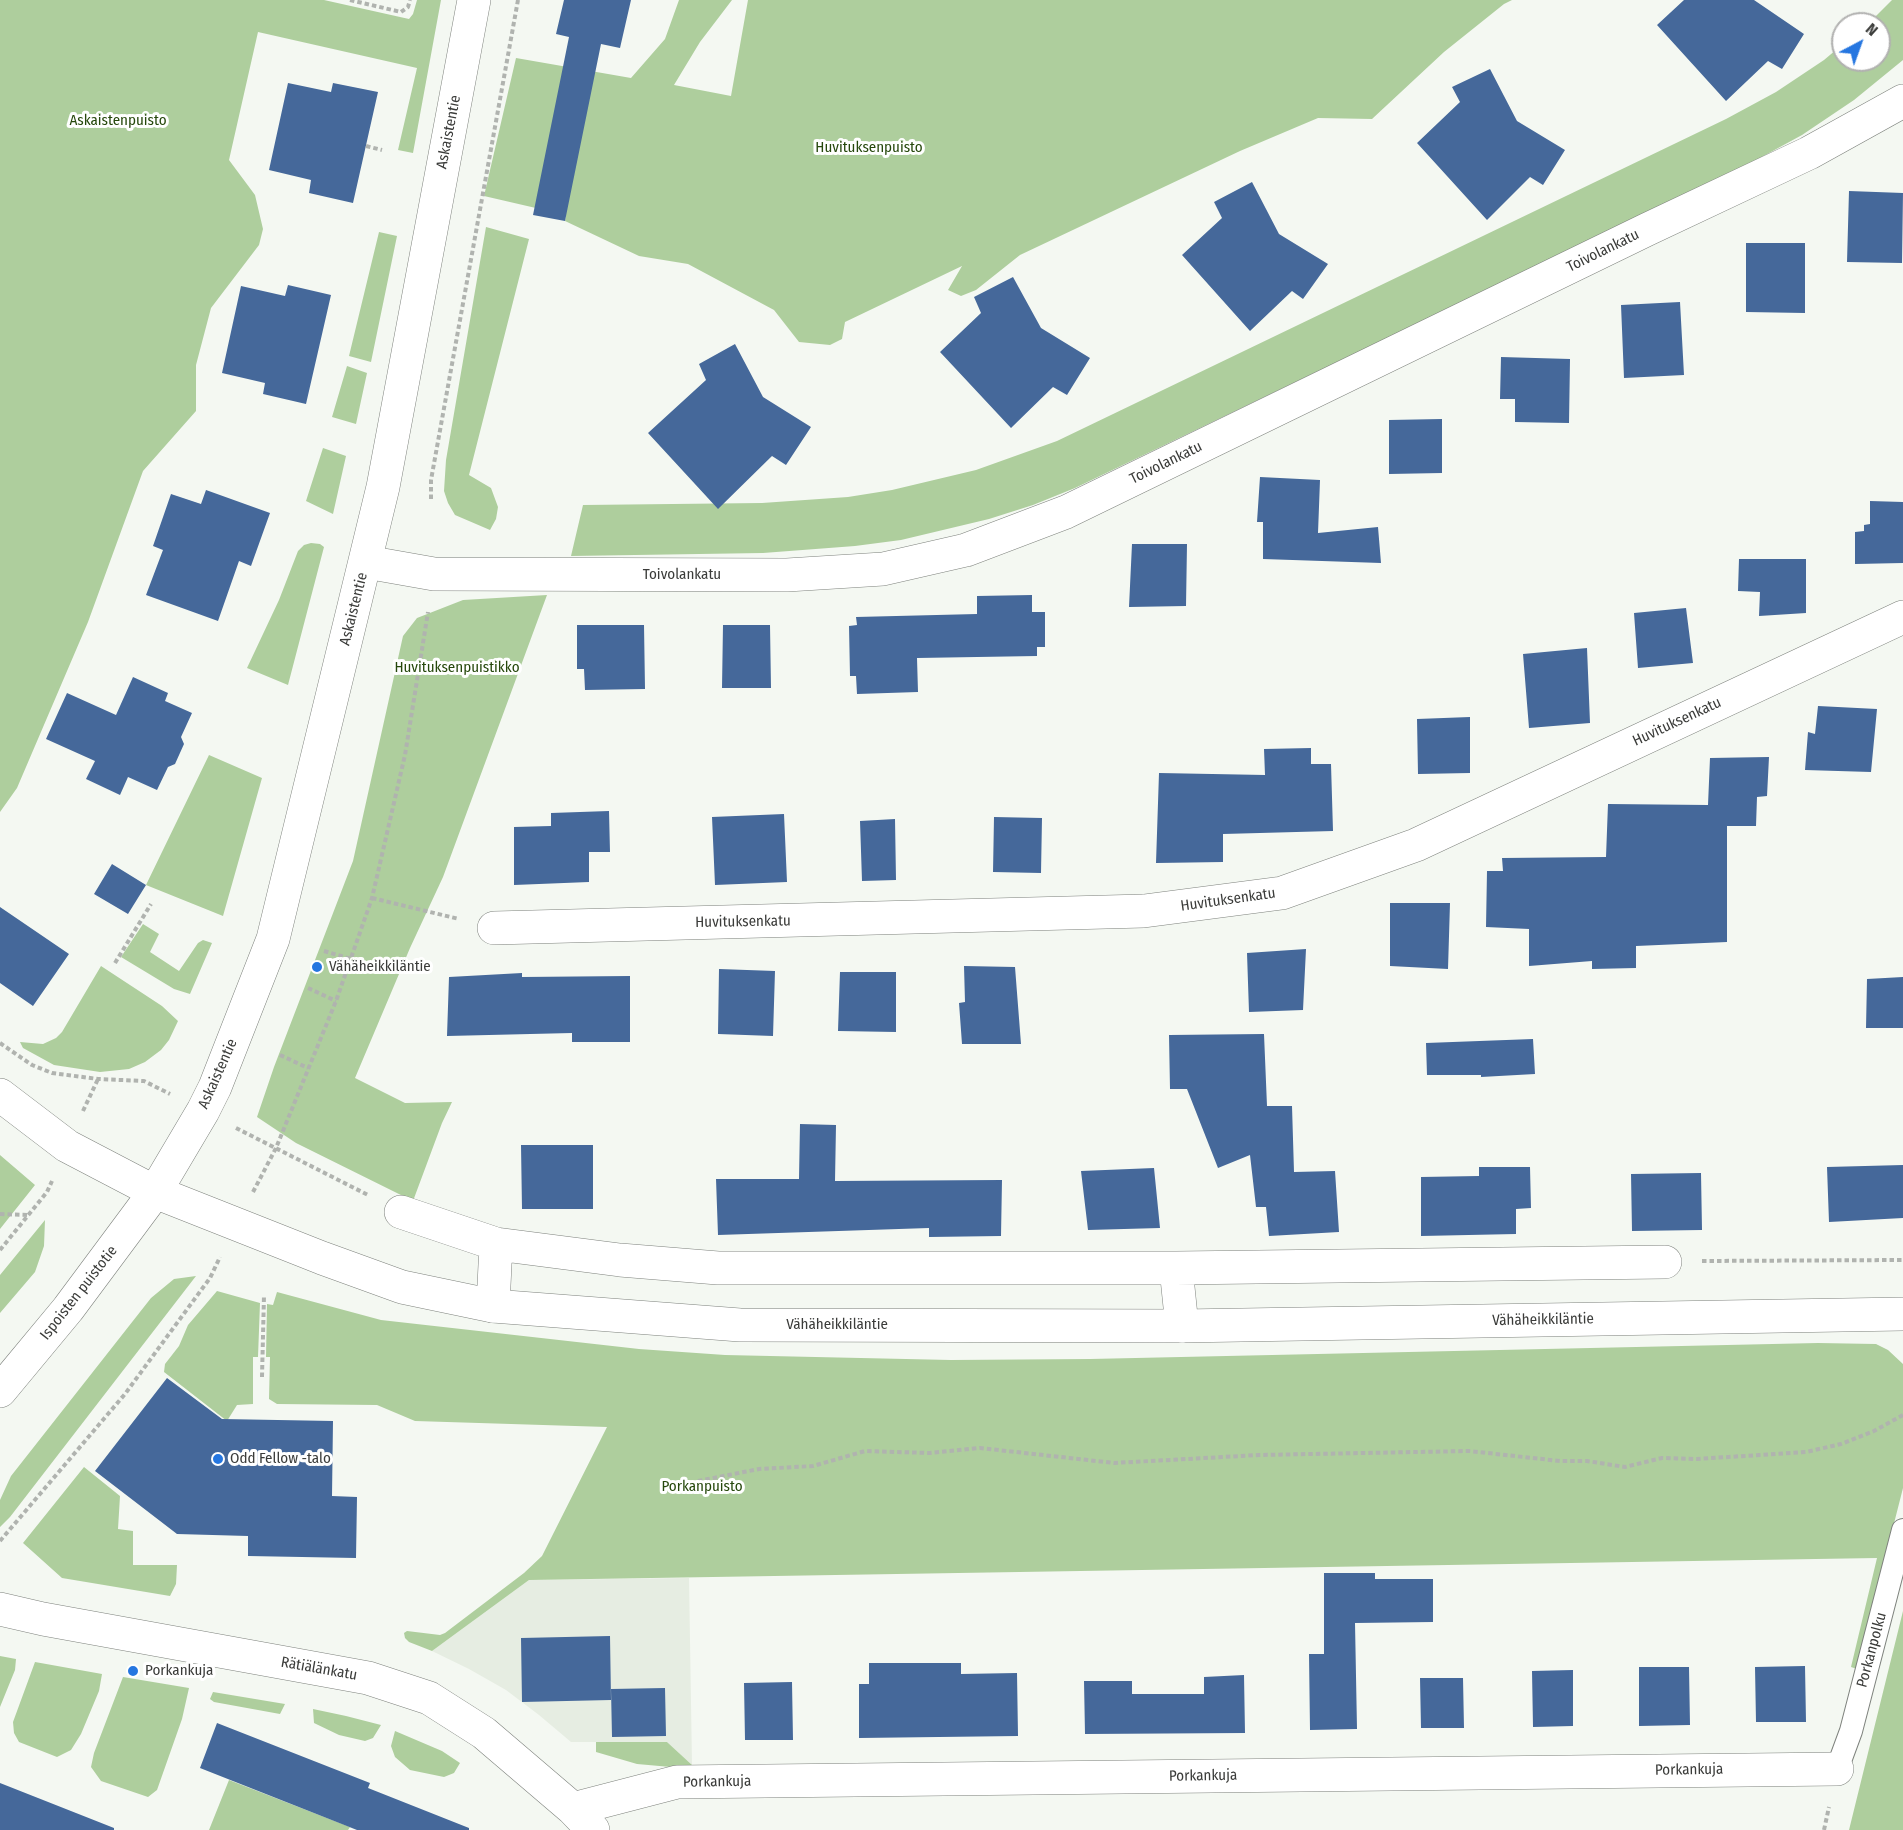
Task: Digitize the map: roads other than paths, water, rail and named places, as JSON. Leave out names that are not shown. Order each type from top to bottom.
[{"type":"street","name":"Askaistentie","points":[[154,1192],[203,1111],[273,939],[383,487],[474,0]]},
{"type":"street","name":"Toivolankatu","points":[[366,562],[434,574],[787,575],[883,568],[966,550],[1066,512],[1809,153],[1903,101]]},
{"type":"street","name":"Huvituksenkatu","points":[[494,928],[1144,912],[1282,893],[1416,845],[1903,617]]},
{"type":"street","name":"Vähäheikkiläntie","points":[[0,1095],[67,1146],[154,1192],[402,1287],[493,1306],[740,1325],[1182,1326],[1903,1314]]},
{"type":"street","name":"Ispoisten puistotie","points":[[0,1391],[68,1309],[154,1192]]},
{"type":"street","points":[[401,1212],[496,1244],[620,1260],[718,1268],[1176,1268],[1665,1262]]},
{"type":"street","points":[[493,1306],[496,1244]]},
{"type":"street","points":[[1176,1268],[1182,1326]]},
{"type":"street","name":"Rätiälänkatu","points":[[0,1610],[368,1678],[429,1698],[484,1733],[583,1819]]},
{"type":"street","name":"Porkankuja","points":[[583,1819],[677,1782],[1837,1769]]},
{"type":"lane","name":"Porkanpolku","points":[[1837,1769],[1851,1731],[1903,1530]]},
{"type":"place","name":"Vähäheikkiläntie","points":[[317,967]]},
{"type":"place","name":"Odd Fellow -talo","points":[[218,1459]]},
{"type":"place","name":"Porkankuja","points":[[133,1671]]},
{"type":"park label","name":"Askaistenpuisto","points":[[118,121]]},
{"type":"park label","name":"Huvituksenpuisto","points":[[869,148]]},
{"type":"park label","name":"Huvituksenpuistikko","points":[[457,668]]},
{"type":"park label","name":"Porkanpuisto","points":[[702,1487]]}]
